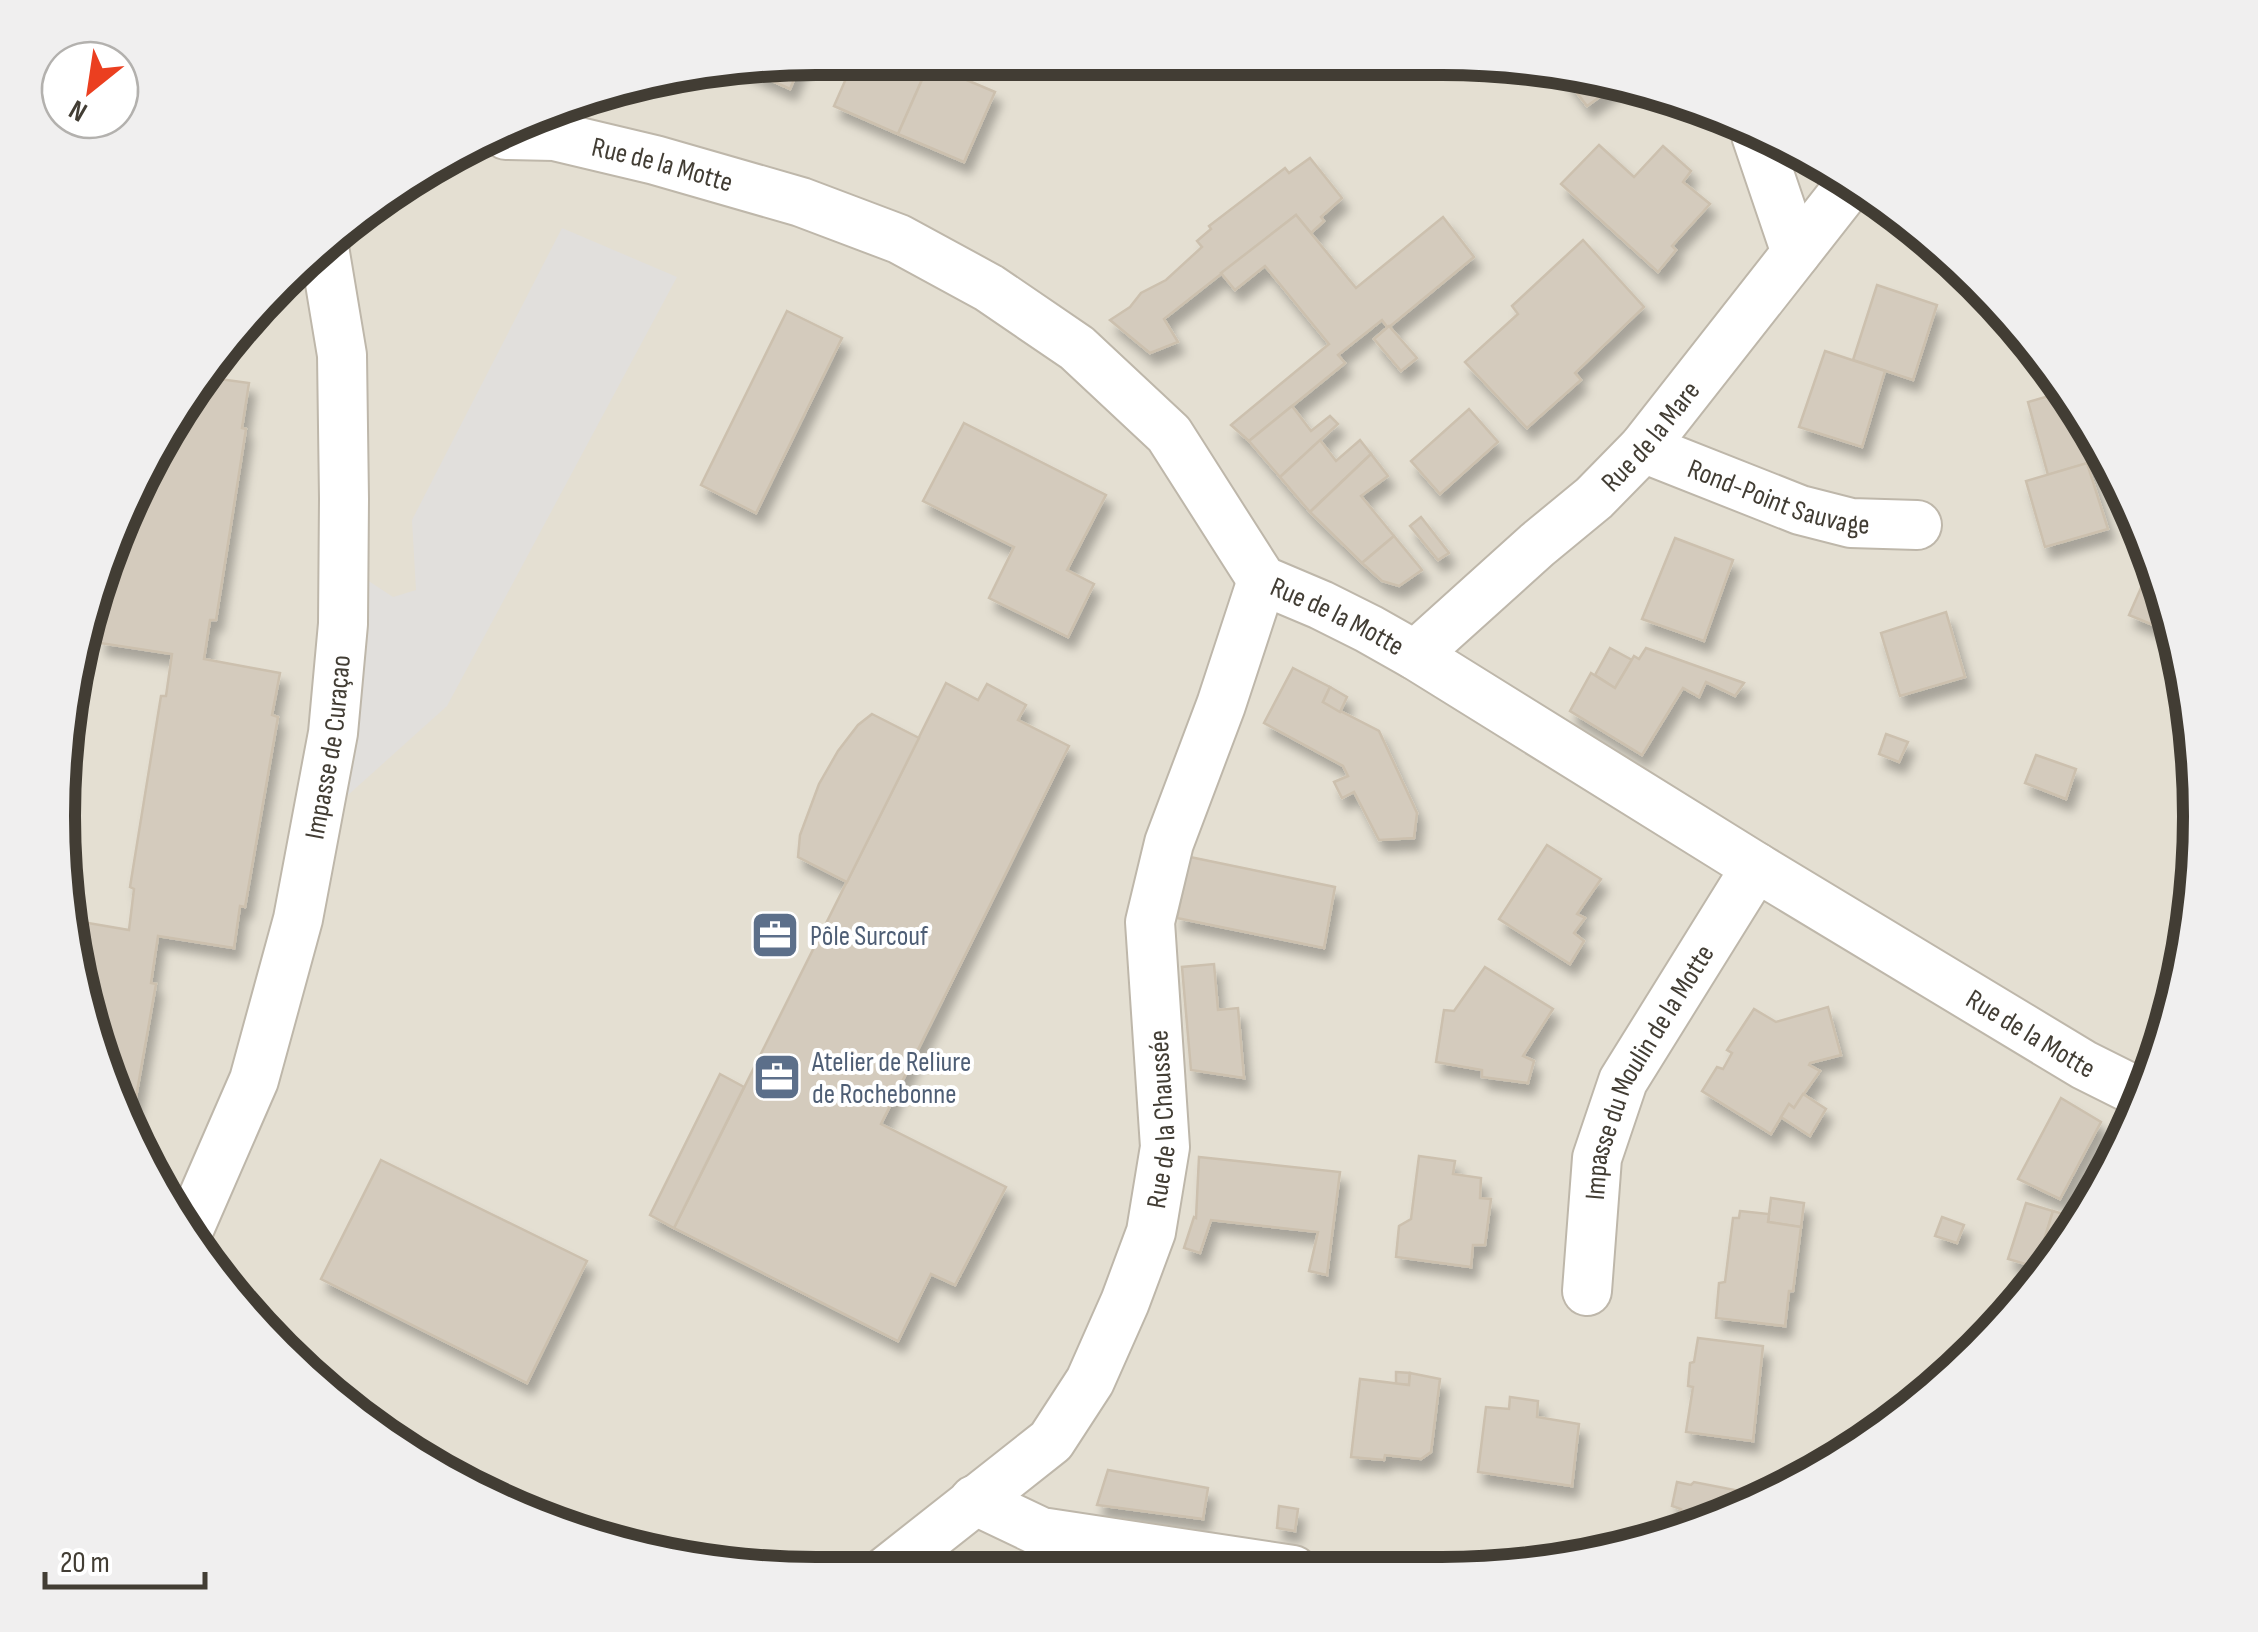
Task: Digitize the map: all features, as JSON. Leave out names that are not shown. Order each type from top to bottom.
[{"type":"street","name":"Rue de la Motte","points":[[522,135],[554,136],[655,160],[801,202],[899,239],[989,288],[1077,348],[1169,434],[1262,580],[1370,628],[1756,867],[2084,1065],[2131,1088]]},
{"type":"street","points":[[1760,146],[1796,253]]},
{"type":"street","name":"Rue de la Mare","points":[[1414,655],[1594,498],[1643,448],[1844,193]]},
{"type":"street","name":"Impasse de Curaçao","points":[[194,1218],[254,1080],[298,919],[333,733],[343,624],[342,355],[326,260]]},
{"type":"street","name":"Rond-Point Sauvage","points":[[1643,448],[1800,510],[1850,522],[1917,525]]},
{"type":"street","name":"Rue de la Chaussée","points":[[904,1557],[1051,1441],[1090,1381],[1151,1232],[1165,1147],[1150,922],[1169,843],[1221,705],[1262,580]]},
{"type":"street","name":"Impasse du Moulin de la Motte","points":[[1588,1291],[1596,1158],[1624,1081],[1756,867]]},
{"type":"street","points":[[974,1500],[1042,1532],[1206,1557]]},
{"type":"shaded area","points":[[1442,75],[1539,81],[1587,89],[1634,100],[1726,131],[1813,174],[1931,259],[1999,327],[2058,404],[2084,446],[2127,532],[2144,578],[2169,671],[2177,719],[2183,816],[2181,864],[2177,913],[2158,1008],[2127,1100],[2107,1144],[2058,1228],[2030,1267],[1999,1305],[1931,1373],[1854,1432],[1770,1481],[1726,1501],[1634,1532],[1539,1551],[1442,1557],[816,1557],[719,1551],[671,1543],[624,1532],[532,1501],[445,1458],[365,1404],[327,1373],[259,1305],[200,1228],[151,1144],[131,1100],[100,1008],[81,913],[75,816],[81,719],[100,624],[131,532],[174,445],[259,327],[327,259],[404,200],[488,151],[578,114],[671,89],[768,77]]},
{"type":"shaded area","points":[[562,228],[677,277],[447,706],[347,796],[361,576],[393,597],[416,590],[412,520]]},
{"type":"building","points":[[848,75],[924,75],[898,134],[834,106]]},
{"type":"building","points":[[924,75],[955,75],[995,92],[964,162],[898,134]]},
{"type":"building","points":[[796,76],[790,89],[764,77]]},
{"type":"building","points":[[1572,87],[1605,93],[1587,106]]},
{"type":"building","points":[[1599,145],[1634,177],[1663,146],[1691,171],[1683,182],[1710,204],[1672,246],[1676,250],[1658,272],[1561,184]]},
{"type":"building","points":[[1310,158],[1342,198],[1321,217],[1324,221],[1311,233],[1296,215],[1164,319],[1178,342],[1150,353],[1110,320],[1130,307],[1141,293],[1166,280],[1202,247],[1197,241],[1211,229],[1209,226],[1285,168],[1289,173]]},
{"type":"building","points":[[1296,215],[1356,288],[1443,217],[1474,257],[1388,328],[1382,320],[1338,355],[1345,363],[1249,441],[1231,425],[1329,344],[1265,266],[1235,290],[1221,273]]},
{"type":"building","points":[[1583,240],[1644,307],[1575,373],[1581,380],[1527,428],[1465,362],[1518,314],[1512,306]]},
{"type":"building","points":[[1877,285],[1937,305],[1913,380],[1853,360]]},
{"type":"building","points":[[787,311],[842,338],[756,513],[701,485]]},
{"type":"building","points":[[1389,326],[1417,358],[1401,371],[1374,339]]},
{"type":"building","points":[[1825,351],[1885,371],[1862,447],[1799,427]]},
{"type":"building","points":[[218,379],[249,383],[242,428],[246,429],[216,620],[210,620],[204,659],[280,673],[272,715],[278,717],[245,907],[240,906],[234,948],[158,936],[151,983],[156,984],[134,1107],[100,1008],[83,922],[129,930],[134,889],[130,887],[161,696],[166,696],[172,654],[100,643],[105,606],[131,532],[174,445]]},
{"type":"building","points":[[2052,395],[2093,462],[2048,475],[2028,402]]},
{"type":"building","points":[[1292,406],[1311,431],[1330,416],[1338,424],[1280,477],[1249,441]]},
{"type":"building","points":[[1469,409],[1498,442],[1440,494],[1411,461]]},
{"type":"building","points":[[964,423],[1106,495],[1067,570],[1094,584],[1068,637],[989,598],[1014,547],[923,501]]},
{"type":"building","points":[[1320,440],[1336,461],[1360,440],[1371,454],[1310,512],[1280,477]]},
{"type":"building","points":[[1371,454],[1388,476],[1361,496],[1394,536],[1362,563],[1310,512]]},
{"type":"building","points":[[2087,463],[2108,529],[2045,547],[2026,481]]},
{"type":"building","points":[[1421,517],[1449,553],[1438,560],[1410,526]]},
{"type":"building","points":[[1394,536],[1422,570],[1399,586],[1382,581],[1362,563]]},
{"type":"building","points":[[1675,538],[1733,560],[1704,641],[1642,619]]},
{"type":"building","points":[[2144,581],[2145,581],[2159,627],[2129,615]]},
{"type":"building","points":[[1946,612],[1965,677],[1900,696],[1881,633]]},
{"type":"building","points":[[1610,648],[1632,660],[1615,688],[1595,675]]},
{"type":"building","points":[[1646,648],[1744,683],[1735,696],[1706,682],[1699,697],[1683,688],[1642,755],[1570,711],[1591,673],[1615,688],[1634,656],[1639,659]]},
{"type":"building","points":[[1293,668],[1330,687],[1323,702],[1379,731],[1417,813],[1414,838],[1379,840],[1354,792],[1342,798],[1334,782],[1348,776],[1343,766],[1264,723]]},
{"type":"building","points":[[946,683],[978,700],[987,684],[1026,705],[1018,720],[1069,746],[881,1124],[1006,1187],[955,1285],[931,1274],[898,1341],[674,1228]]},
{"type":"building","points":[[1330,687],[1347,697],[1340,712],[1323,702]]},
{"type":"building","points":[[872,714],[919,738],[847,882],[798,857],[800,835],[819,784],[838,751]]},
{"type":"building","points":[[1886,734],[1908,742],[1899,762],[1879,754]]},
{"type":"building","points":[[2036,755],[2076,769],[2066,799],[2025,783]]},
{"type":"building","points":[[1547,845],[1601,879],[1577,914],[1585,918],[1574,933],[1584,941],[1570,964],[1499,919]]},
{"type":"building","points":[[1190,857],[1335,887],[1324,948],[1177,918]]},
{"type":"building","points":[[1214,964],[1218,1010],[1238,1008],[1244,1078],[1191,1070],[1182,967]]},
{"type":"building","points":[[1485,967],[1553,1009],[1523,1056],[1534,1061],[1528,1083],[1482,1077],[1482,1070],[1436,1062],[1444,1010],[1454,1011]]},
{"type":"building","points":[[1828,1007],[1841,1055],[1810,1063],[1820,1071],[1794,1108],[1789,1104],[1771,1134],[1702,1091],[1717,1067],[1723,1069],[1732,1053],[1727,1050],[1754,1009],[1776,1022]]},
{"type":"building","points":[[720,1074],[744,1087],[674,1228],[650,1215]]},
{"type":"building","points":[[1803,1094],[1826,1109],[1810,1136],[1781,1117],[1789,1104],[1794,1108]]},
{"type":"building","points":[[2061,1098],[2101,1122],[2060,1199],[2018,1179]]},
{"type":"building","points":[[1419,1156],[1455,1161],[1453,1174],[1481,1178],[1480,1198],[1491,1199],[1485,1245],[1473,1245],[1471,1267],[1396,1257],[1399,1226],[1411,1219]]},
{"type":"building","points":[[1199,1157],[1340,1172],[1327,1275],[1309,1271],[1318,1232],[1211,1220],[1200,1253],[1184,1248],[1196,1218]]},
{"type":"building","points":[[381,1160],[587,1261],[527,1383],[321,1279]]},
{"type":"building","points":[[1771,1198],[1804,1203],[1801,1227],[1768,1222]]},
{"type":"building","points":[[2026,1203],[2053,1211],[2040,1253],[2031,1266],[2008,1259]]},
{"type":"building","points":[[1740,1211],[1769,1214],[1768,1222],[1801,1227],[1785,1326],[1716,1318],[1733,1218],[1739,1218]]},
{"type":"building","points":[[2053,1211],[2066,1215],[2058,1228],[2040,1253]]},
{"type":"building","points":[[1942,1217],[1964,1225],[1957,1243],[1935,1236]]},
{"type":"building","points":[[1698,1338],[1763,1346],[1753,1441],[1686,1432],[1693,1387],[1688,1386],[1690,1363],[1694,1362]]},
{"type":"building","points":[[1396,1372],[1410,1373],[1409,1385],[1396,1384]]},
{"type":"building","points":[[1410,1373],[1440,1379],[1431,1452],[1421,1459],[1351,1457],[1360,1379],[1409,1385]]},
{"type":"building","points":[[1510,1397],[1538,1401],[1537,1417],[1579,1424],[1572,1486],[1478,1472],[1486,1407],[1509,1409]]},
{"type":"building","points":[[1108,1470],[1208,1488],[1203,1519],[1097,1505]]},
{"type":"building","points":[[1677,1482],[1746,1492],[1679,1518],[1681,1509],[1672,1506]]},
{"type":"building","points":[[1279,1506],[1298,1509],[1295,1531],[1277,1528]]},
{"type":"place","name":"Pôle Surcouf","points":[[775,935]]},
{"type":"place","name":"Atelier de Reliure de Rochebonne","points":[[777,1077]]}]
